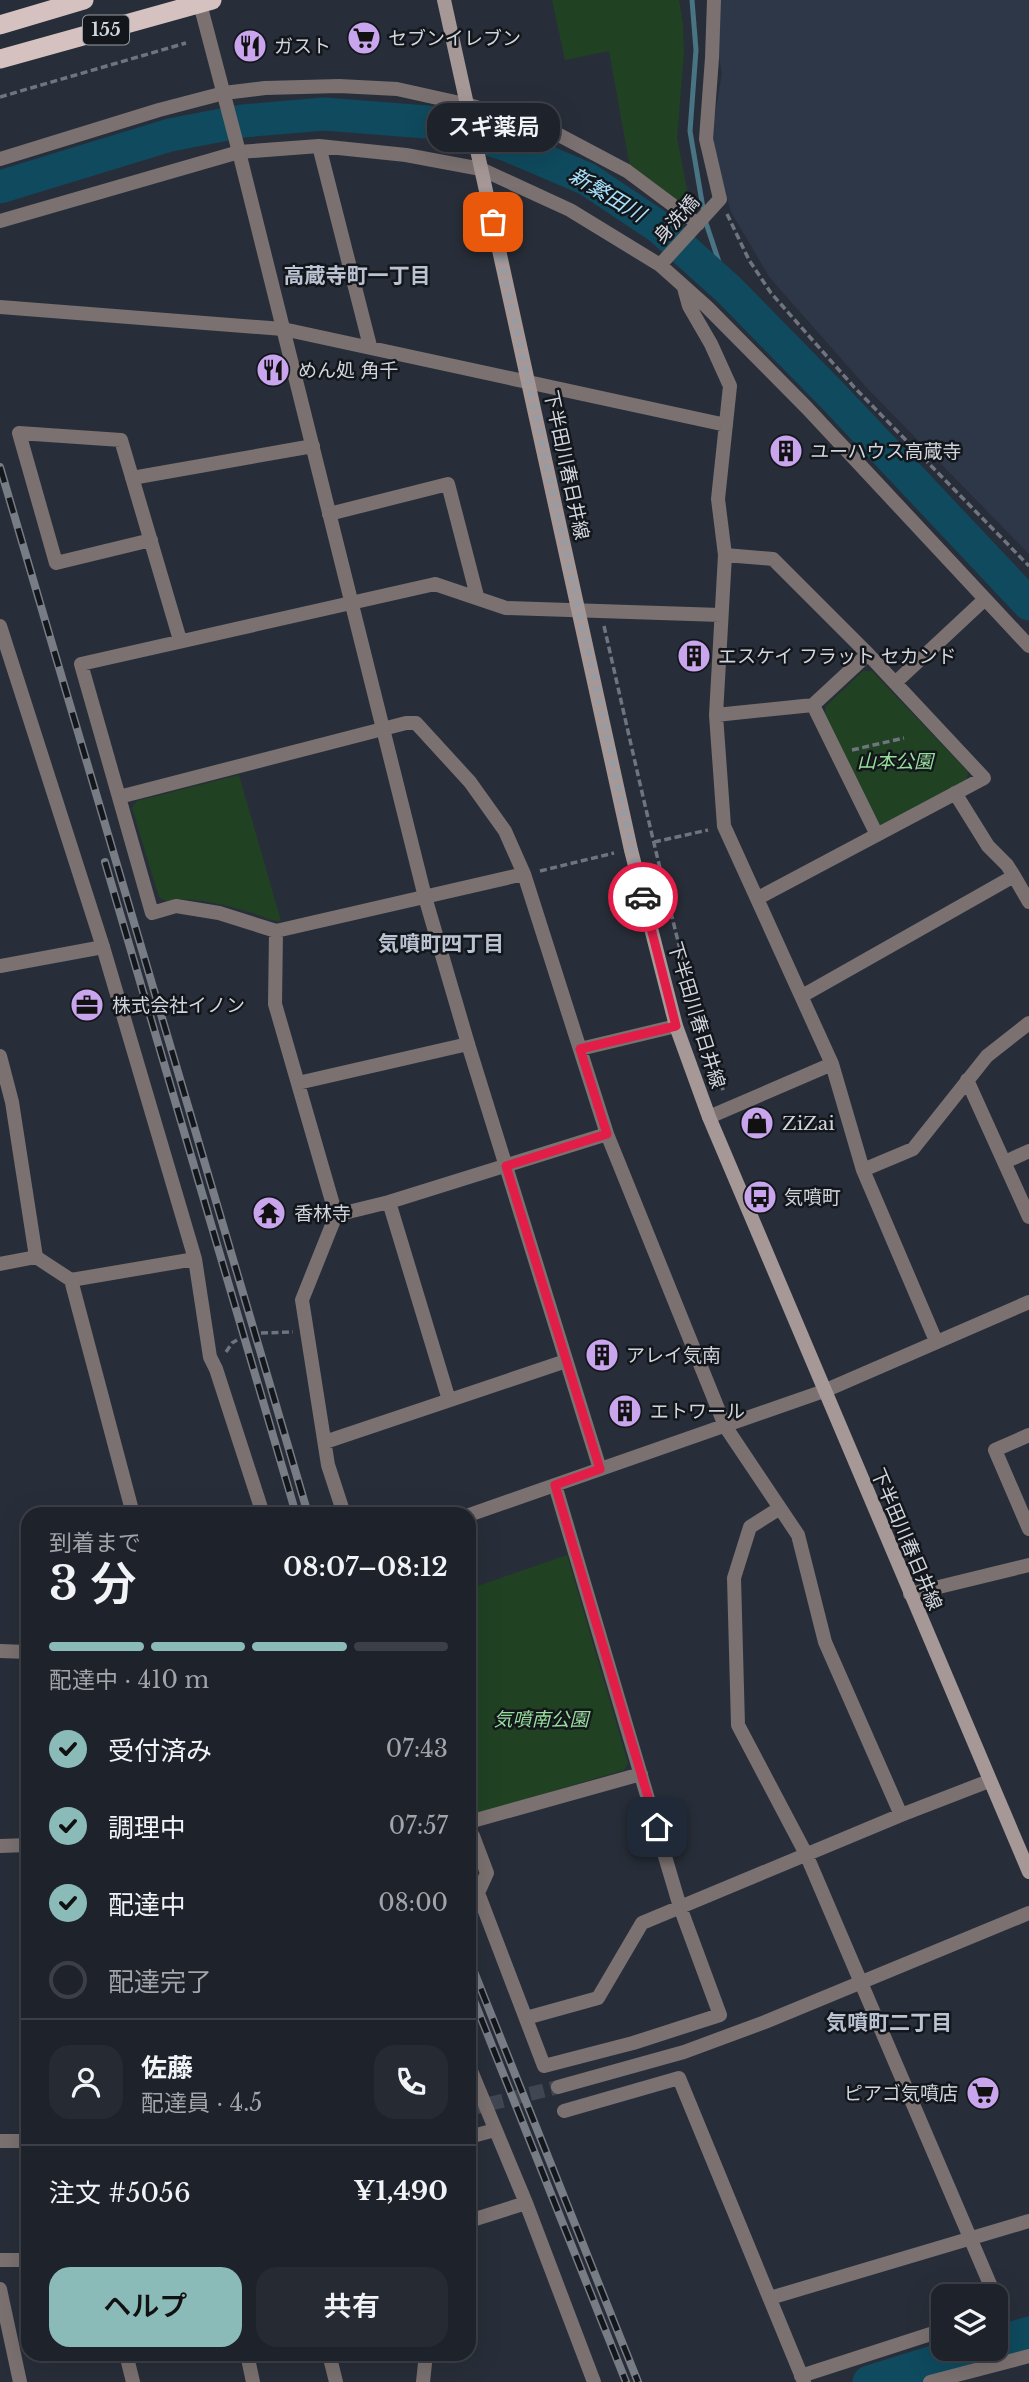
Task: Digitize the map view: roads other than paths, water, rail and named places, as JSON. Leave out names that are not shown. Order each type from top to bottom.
[{"type":"highway","name":"155","points":[[0,25],[84,0]]},
{"type":"highway","name":"155","points":[[0,59],[204,1]]},
{"type":"main road","name":"下半田川春日井線","points":[[444,0],[631,849],[676,1026],[709,1117],[1029,1872]]},
{"type":"street","name":"身洗橋","points":[[660,265],[720,199],[706,139],[713,0]]},
{"type":"street","points":[[204,1],[224,93],[425,897],[600,1469]]},
{"type":"street","points":[[0,159],[224,93],[265,88],[339,86],[397,89],[470,112],[544,127],[627,171],[698,224]]},
{"type":"street","points":[[319,146],[370,346]]},
{"type":"street","points":[[0,221],[239,152],[319,146],[480,165],[570,210],[660,265],[707,307],[807,408],[1029,646]]},
{"type":"street","points":[[683,286],[690,306],[730,386],[718,499],[725,555],[716,715],[724,826],[832,1064],[863,1170],[936,1341]]},
{"type":"street","points":[[0,307],[284,329],[726,425]]},
{"type":"street","points":[[151,540],[57,563],[19,433],[121,440],[151,540],[180,640]]},
{"type":"street","points":[[132,478],[313,446]]},
{"type":"street","points":[[329,514],[449,484],[477,596]]},
{"type":"street","points":[[725,555],[773,559],[868,654],[984,778],[758,898]]},
{"type":"street","points":[[524,874],[276,931],[219,913],[176,906],[152,913],[82,664],[435,583],[506,608],[721,615]]},
{"type":"street","points":[[895,683],[985,599]]},
{"type":"street","points":[[0,626],[7,674],[103,947],[195,1259],[210,1357],[261,1507]]},
{"type":"street","points":[[716,715],[813,705],[868,654]]},
{"type":"street","points":[[813,705],[877,835]]},
{"type":"street","points":[[119,797],[406,723],[416,723],[470,782],[505,831],[524,874],[607,1134],[725,1426],[798,1535],[825,1642],[901,1815]]},
{"type":"street","points":[[955,793],[988,846],[1007,865],[1029,902]]},
{"type":"street","points":[[802,996],[1014,876]]},
{"type":"street","points":[[276,931],[275,1004],[336,1215],[302,1300],[328,1465],[342,1507]]},
{"type":"street","points":[[0,966],[103,947]]},
{"type":"street","points":[[863,1170],[913,1149],[987,1056],[1029,1023]]},
{"type":"street","points":[[580,1049],[676,1026]]},
{"type":"street","points":[[298,1083],[468,1044]]},
{"type":"street","points":[[0,1056],[12,1102],[36,1257]]},
{"type":"street","points":[[709,1117],[832,1064]]},
{"type":"street","points":[[967,1080],[1029,1217]]},
{"type":"street","points":[[336,1215],[388,1202],[607,1134]]},
{"type":"street","points":[[1005,1162],[1029,1151]]},
{"type":"street","points":[[388,1202],[449,1400]]},
{"type":"street","points":[[0,1264],[36,1257],[71,1280],[131,1507]]},
{"type":"street","points":[[71,1280],[195,1259]]},
{"type":"street","points":[[476,1513],[824,1391],[1029,1302]]},
{"type":"street","points":[[325,1442],[566,1361]]},
{"type":"street","points":[[1029,1435],[995,1450],[1029,1529]]},
{"type":"street","points":[[476,1844],[487,1873],[478,1893],[544,2066],[633,2043],[720,2015],[680,1907],[555,1485]]},
{"type":"street","points":[[780,1508],[750,1527],[734,1578],[738,1725],[806,1854],[989,2284]]},
{"type":"street","points":[[910,1594],[1029,1565]]},
{"type":"street","points":[[0,1651],[21,1652]]},
{"type":"street","points":[[476,1820],[641,1774]]},
{"type":"street","points":[[526,2018],[598,1998],[642,1923],[989,1781]]},
{"type":"street","points":[[0,1846],[21,1845]]},
{"type":"street","points":[[558,2087],[684,2052],[862,1984],[1029,1913]]},
{"type":"street","points":[[564,2111],[679,2078],[802,2378],[931,2334]]},
{"type":"street","points":[[476,2087],[526,2203],[594,2382]]},
{"type":"street","points":[[476,2135],[495,2130]]},
{"type":"street","points":[[0,2141],[21,2141]]},
{"type":"street","points":[[476,2219],[526,2203]]},
{"type":"street","points":[[769,2298],[1029,2221]]},
{"type":"street","points":[[0,2260],[21,2260]]},
{"type":"street","points":[[0,2289],[20,2382]]},
{"type":"street","points":[[930,2382],[1029,2356]]},
{"type":"street","points":[[128,2361],[133,2382]]},
{"type":"street","points":[[248,2361],[253,2382]]},
{"type":"street","points":[[331,2361],[336,2382]]},
{"type":"street","points":[[423,2382],[425,2361]]},
{"type":"waterway","points":[[692,0],[696,50],[690,131],[705,220],[728,289]]},
{"type":"waterway","name":"新繁田川","points":[[0,187],[170,135],[243,121],[324,114],[439,123],[507,145],[587,179],[659,227],[728,289],[834,397],[1029,604]]},
{"type":"waterway","points":[[1008,2339],[1029,2333]]},
{"type":"waterway","points":[[869,2382],[936,2361]]},
{"type":"tunnel","points":[[476,2107],[558,2087]]},
{"type":"railway","points":[[0,467],[306,1507]]},
{"type":"railway","points":[[105,862],[294,1507]]},
{"type":"railway","points":[[476,1977],[638,2382]]},
{"type":"railway","points":[[476,2006],[626,2382]]},
{"type":"place","name":"セブンイレブン","points":[[364,38]]},
{"type":"place","name":"ガスト","points":[[250,46]]},
{"type":"place","name":"スギ薬局","points":[[493,222]]},
{"type":"place","name":"めん処 角千","points":[[273,370]]},
{"type":"place","name":"ユーハウス高蔵寺","points":[[786,451]]},
{"type":"place","name":"エスケイ フラット セカンド","points":[[694,656]]},
{"type":"place","name":"株式会社イノン","points":[[87,1005]]},
{"type":"place","name":"ZiZai","points":[[757,1123]]},
{"type":"place","name":"気噴町","points":[[760,1197]]},
{"type":"place","name":"香林寺","points":[[269,1213]]},
{"type":"place","name":"アレイ気南","points":[[602,1355]]},
{"type":"place","name":"エトワール","points":[[625,1411]]},
{"type":"place","name":"ピアゴ気噴店","points":[[983,2093]]},
{"type":"district","name":"高蔵寺町一丁目","points":[[357,276]]},
{"type":"district","name":"気噴町四丁目","points":[[441,944]]},
{"type":"district","name":"気噴町二丁目","points":[[889,2023]]},
{"type":"park label","name":"山本公園","points":[[895,761]]},
{"type":"park label","name":"気噴南公園","points":[[541,1719]]}]
